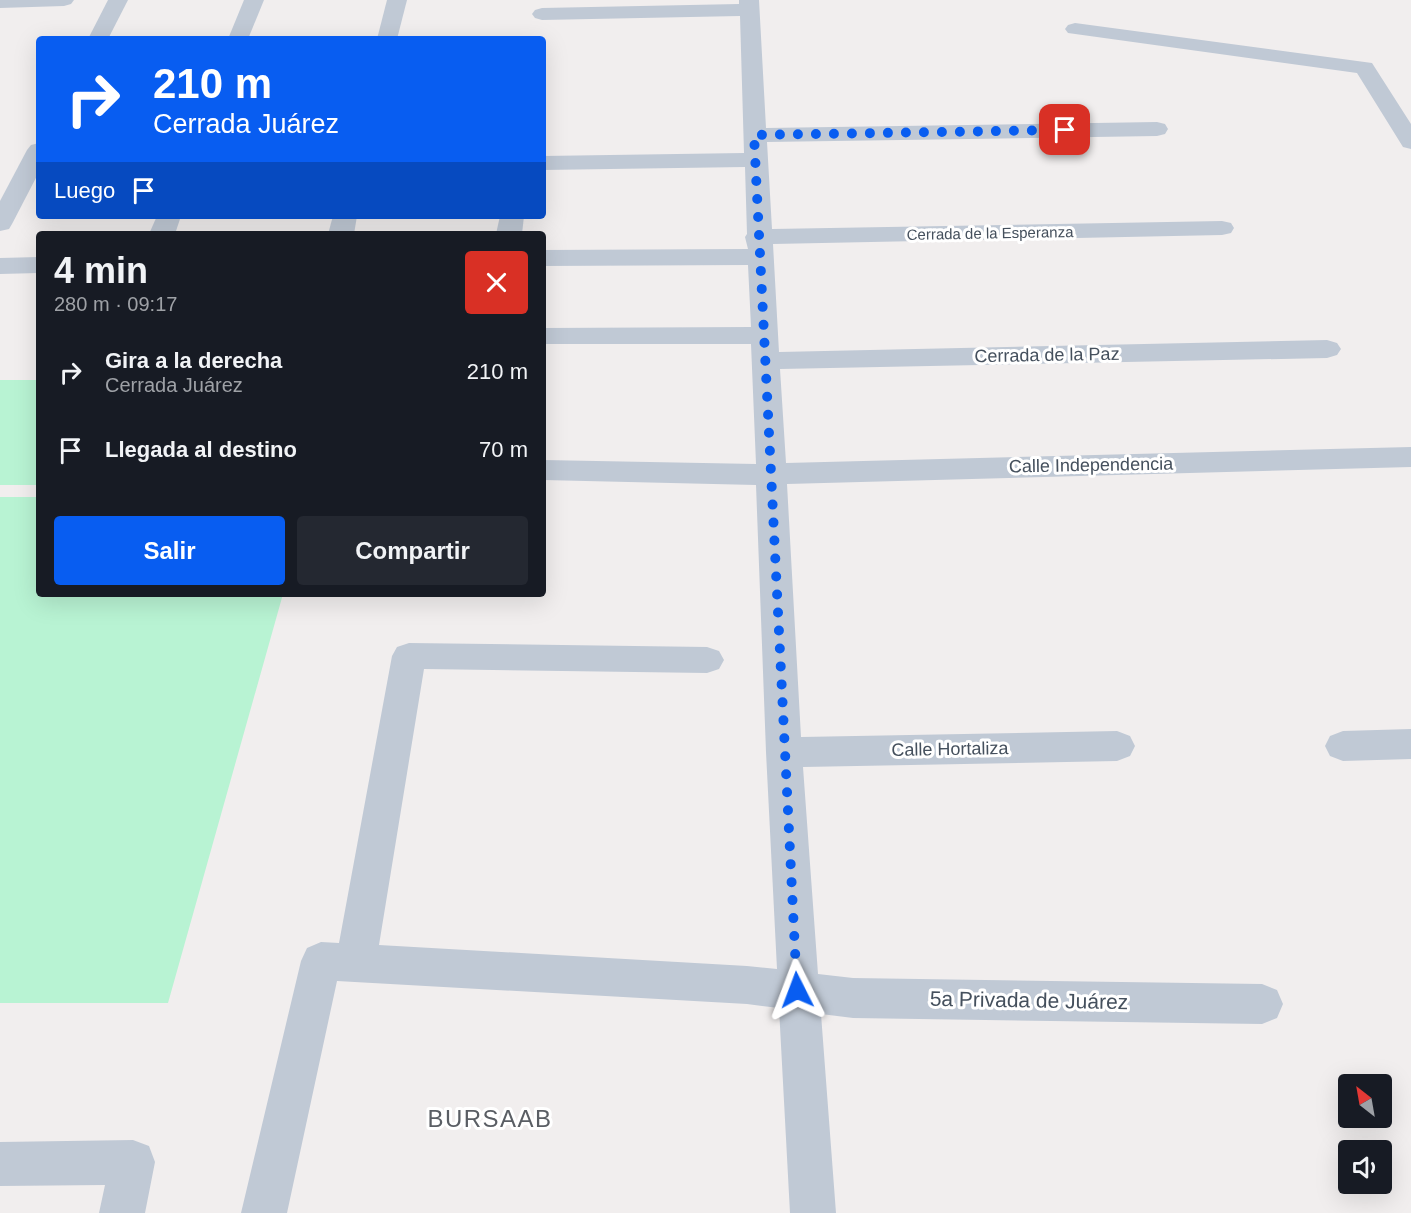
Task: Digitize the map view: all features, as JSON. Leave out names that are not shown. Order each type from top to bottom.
[{"type":"street","points":[[0,2],[64,0]]},
{"type":"street","points":[[100,36],[118,0]]},
{"type":"street","points":[[239,36],[254,0]]},
{"type":"street","points":[[388,36],[397,0]]},
{"type":"street","points":[[542,14],[749,5],[784,752],[797,990],[813,1213]]},
{"type":"street","points":[[1075,29],[1364,68],[1411,142]]},
{"type":"street","points":[[546,163],[754,147],[1156,129]]},
{"type":"street","points":[[0,224],[36,156]]},
{"type":"street","name":"Cerrada de la Esperanza","points":[[546,258],[1222,228]]},
{"type":"street","points":[[0,266],[36,265]]},
{"type":"street","name":"Cerrada de la Paz","points":[[546,336],[766,348],[1327,349]]},
{"type":"street","name":"Calle Independencia","points":[[546,470],[724,476],[1411,457]]},
{"type":"street","points":[[356,962],[409,656],[707,660]]},
{"type":"street","points":[[1343,746],[1411,744]]},
{"type":"street","name":"Calle Hortaliza","points":[[784,752],[1117,746]]},
{"type":"street","name":"5a Privada de Juárez","points":[[264,1213],[321,961],[797,990],[853,998],[1262,1004]]},
{"type":"street","points":[[0,1164],[133,1162],[122,1213]]},
{"type":"green space","points":[[0,380],[36,380],[36,485],[0,485]]},
{"type":"green space","points":[[0,497],[36,497],[36,597],[282,597],[168,1003],[0,1003]]},
{"type":"district","name":"BURSAAB","points":[[490,1118]]},
{"type":"route","points":[[797,990],[754,135],[1065,130]]}]
